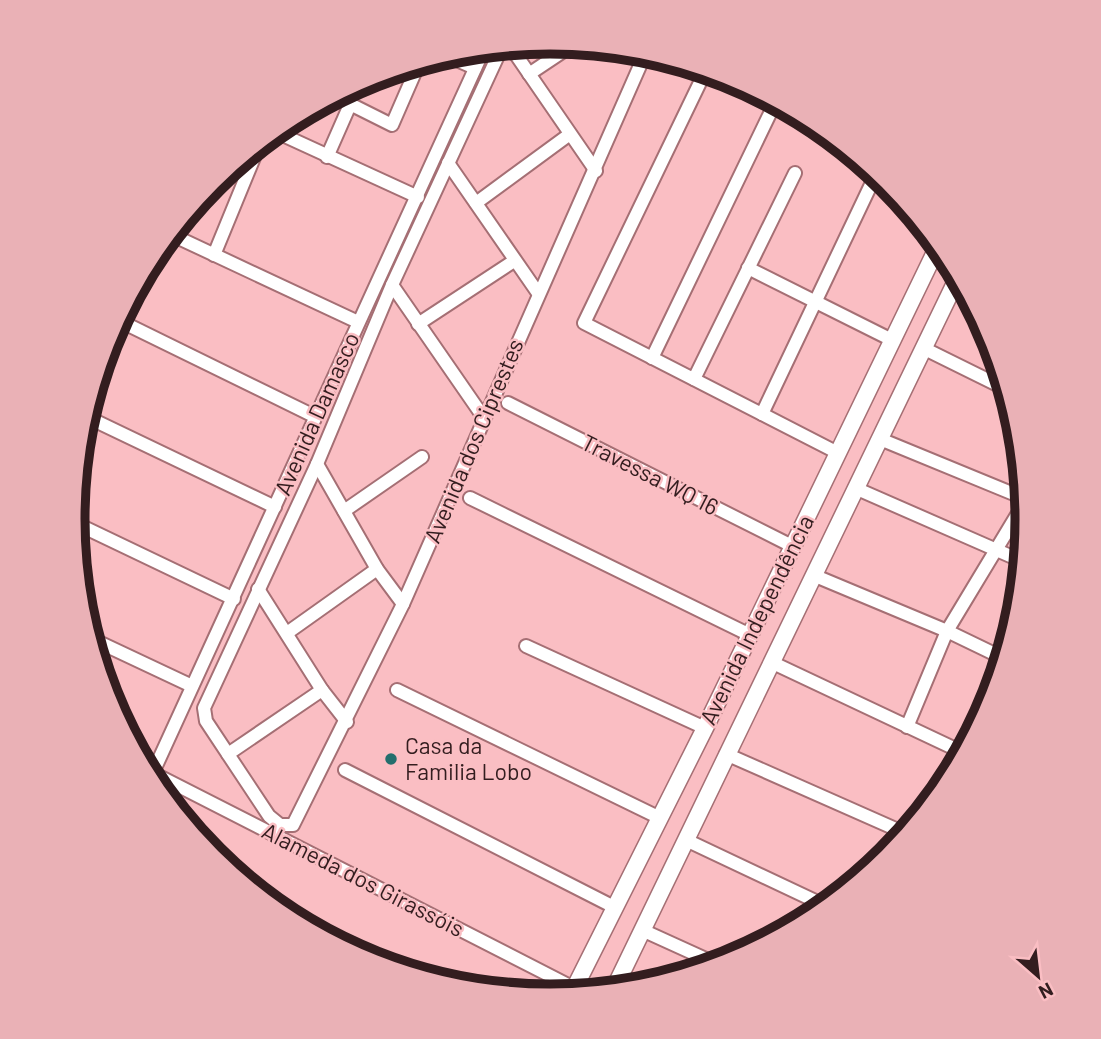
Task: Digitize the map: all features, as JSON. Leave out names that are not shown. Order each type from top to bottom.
[{"type":"main road","name":"Avenida Independência","points":[[577,984],[705,728],[933,256]]},
{"type":"main road","name":"Avenida Independência","points":[[617,980],[953,287]]},
{"type":"street","points":[[529,74],[559,54]]},
{"type":"street","points":[[516,55],[596,171]]},
{"type":"street","name":"Avenida Damasco","points":[[228,754],[206,721],[204,708],[317,464],[392,285],[497,57]]},
{"type":"street","name":"Avenida Damasco","points":[[156,765],[479,60]]},
{"type":"street","points":[[462,63],[475,68]]},
{"type":"street","name":"Avenida dos Ciprestes","points":[[228,754],[268,816],[280,825],[293,825],[347,722],[403,604],[641,63]]},
{"type":"street","points":[[327,157],[349,107],[354,106],[392,125],[414,75]]},
{"type":"street","points":[[701,80],[584,323],[838,453]]},
{"type":"street","points":[[652,358],[771,111]]},
{"type":"street","points":[[475,203],[570,134]]},
{"type":"street","points":[[286,137],[418,197]]},
{"type":"street","points":[[449,163],[538,293]]},
{"type":"street","points":[[214,256],[251,164]]},
{"type":"street","points":[[694,379],[794,173]]},
{"type":"street","points":[[762,414],[872,184]]},
{"type":"street","points":[[179,239],[358,321]]},
{"type":"street","points":[[418,324],[514,261]]},
{"type":"street","points":[[748,268],[892,340]]},
{"type":"street","points":[[392,285],[484,418]]},
{"type":"street","points":[[128,325],[314,416]]},
{"type":"street","points":[[923,348],[995,384]]},
{"type":"street","name":"Travessa WQ 16","points":[[509,403],[792,546]]},
{"type":"street","points":[[96,421],[275,507]]},
{"type":"street","points":[[880,439],[1015,495]]},
{"type":"street","points":[[344,511],[422,457]]},
{"type":"street","points":[[317,464],[377,569],[403,604]]},
{"type":"street","points":[[855,488],[1014,557]]},
{"type":"street","points":[[470,498],[750,635]]},
{"type":"street","points":[[908,727],[947,631],[1016,517]]},
{"type":"street","points":[[85,528],[234,598]]},
{"type":"street","points":[[287,633],[377,569]]},
{"type":"street","points":[[813,575],[947,631],[996,654]]},
{"type":"street","points":[[258,589],[322,690],[347,722]]},
{"type":"street","points":[[102,644],[192,686]]},
{"type":"street","points":[[526,646],[705,728]]},
{"type":"street","points":[[771,662],[955,749]]},
{"type":"street","points":[[228,754],[322,690]]},
{"type":"street","points":[[397,690],[660,818]]},
{"type":"street","points":[[726,754],[897,829]]},
{"type":"street","points":[[345,770],[614,907]]},
{"type":"street","name":"Alameda dos Girassóis","points":[[170,787],[559,985]]},
{"type":"street","points":[[685,840],[817,901]]},
{"type":"street","points":[[642,930],[704,958]]},
{"type":"place","name":"Casa da Familia Lobo","points":[[391,759]]}]
